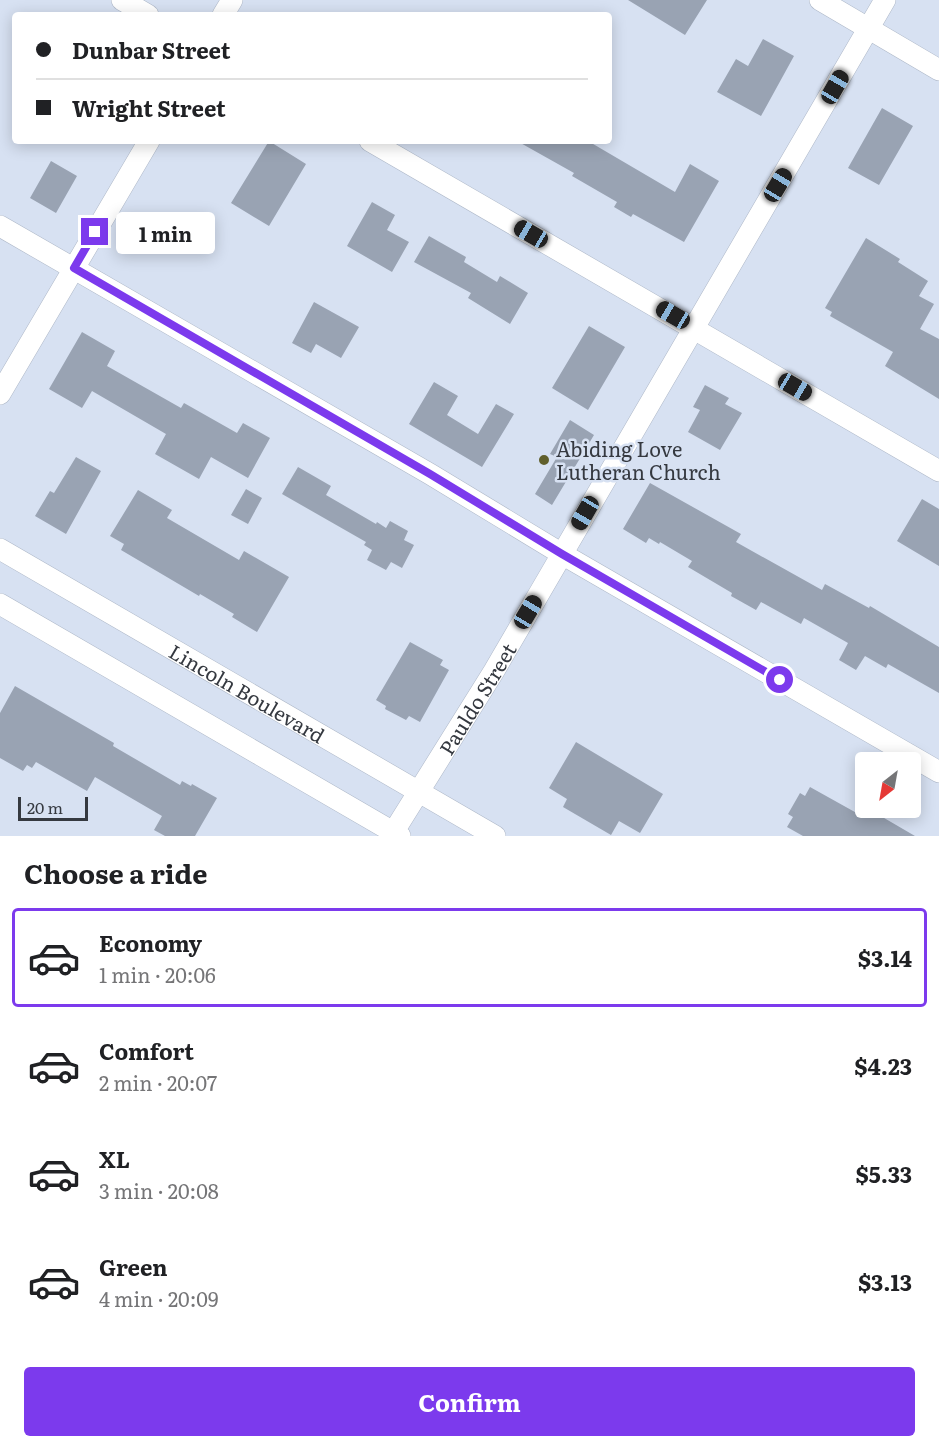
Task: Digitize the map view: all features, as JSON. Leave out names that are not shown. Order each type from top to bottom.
[{"type":"street","points":[[122,0],[143,12]]},
{"type":"street","points":[[820,0],[939,70]]},
{"type":"street","name":"Pauldo Street","points":[[395,835],[418,792],[494,671],[885,0]]},
{"type":"street","points":[[0,394],[147,144]]},
{"type":"street","points":[[375,144],[939,471]]},
{"type":"street","points":[[0,226],[939,772]]},
{"type":"street","name":"Lincoln Boulevard","points":[[0,549],[495,836]]},
{"type":"street","points":[[0,604],[395,835]]},
{"type":"building","points":[[628,0],[707,0],[685,35]]},
{"type":"building","points":[[763,39],[794,56],[761,116],[717,92],[736,59],[748,66]]},
{"type":"building","points":[[882,108],[913,126],[879,185],[848,168]]},
{"type":"building","points":[[267,144],[274,144],[306,164],[269,226],[231,203]]},
{"type":"building","points":[[522,144],[593,144],[675,192],[690,164],[719,181],[684,242],[633,214],[631,217],[614,207],[617,202],[572,176],[574,173]]},
{"type":"building","points":[[51,161],[77,176],[56,213],[30,198]]},
{"type":"building","points":[[372,202],[395,215],[387,230],[409,242],[392,272],[347,246]]},
{"type":"building","points":[[429,236],[466,257],[464,262],[497,282],[500,276],[528,293],[510,324],[468,298],[471,293],[414,262]]},
{"type":"building","points":[[866,238],[900,259],[898,262],[928,281],[919,296],[934,304],[920,329],[939,339],[939,399],[885,366],[893,352],[830,316],[832,312],[825,308]]},
{"type":"building","points":[[314,302],[359,327],[341,358],[316,344],[311,353],[292,343]]},
{"type":"building","points":[[589,326],[625,347],[588,410],[552,388]]},
{"type":"building","points":[[82,332],[115,351],[107,366],[181,408],[184,403],[237,433],[243,423],[270,438],[248,478],[211,457],[199,479],[155,454],[166,434],[92,391],[82,408],[49,389]]},
{"type":"building","points":[[434,382],[458,396],[447,415],[478,434],[496,404],[514,414],[482,467],[409,424]]},
{"type":"building","points":[[705,385],[729,398],[725,404],[742,413],[720,450],[688,432],[700,410],[693,407]]},
{"type":"building","points":[[570,420],[594,435],[552,505],[535,494],[557,457],[550,454]]},
{"type":"building","points":[[76,457],[101,471],[66,534],[35,516],[50,491],[54,493]]},
{"type":"building","points":[[298,467],[331,486],[326,495],[376,524],[377,522],[386,528],[390,521],[408,531],[404,540],[414,545],[402,568],[391,562],[386,570],[367,560],[372,550],[364,545],[366,542],[282,494]]},
{"type":"building","points":[[650,483],[741,534],[736,542],[822,590],[825,584],[869,608],[870,606],[939,647],[939,693],[888,664],[886,668],[865,656],[856,670],[839,660],[848,643],[804,618],[801,624],[761,602],[756,610],[688,567],[692,561],[660,542],[659,544],[649,538],[646,543],[623,529]]},
{"type":"building","points":[[246,489],[262,498],[248,524],[231,515]]},
{"type":"building","points":[[138,490],[172,510],[167,518],[239,560],[244,551],[289,577],[257,632],[232,617],[234,614],[121,550],[124,544],[110,536]]},
{"type":"building","points":[[922,499],[939,509],[939,566],[897,541]]},
{"type":"building","points":[[410,642],[443,660],[440,665],[449,670],[420,722],[409,716],[406,720],[385,709],[386,706],[376,700]]},
{"type":"building","points":[[15,686],[114,743],[113,746],[180,785],[182,781],[191,786],[192,784],[217,798],[195,836],[165,836],[154,830],[162,816],[95,777],[87,791],[36,762],[32,768],[27,765],[23,771],[0,758],[0,713]]},
{"type":"building","points":[[576,742],[663,794],[640,833],[619,821],[611,835],[563,807],[567,799],[549,788]]},
{"type":"building","points":[[810,787],[855,812],[855,818],[884,818],[915,836],[803,836],[787,827],[793,817],[788,814],[800,793],[805,796]]},
{"type":"place","name":"Abiding Love Lutheran Church","points":[[544,460]]},
{"type":"route","points":[[95,232],[74,268],[780,680]]}]
